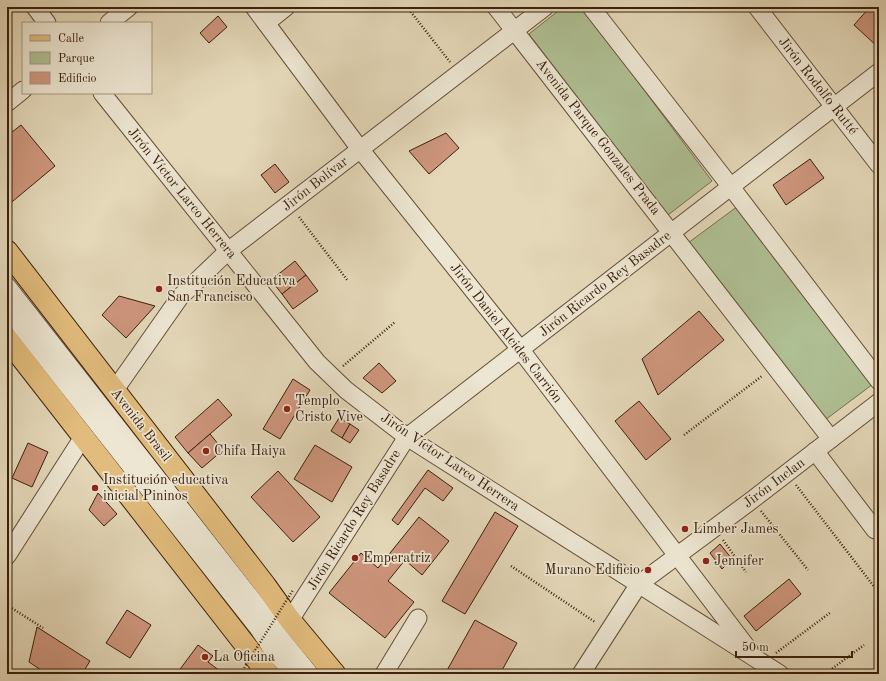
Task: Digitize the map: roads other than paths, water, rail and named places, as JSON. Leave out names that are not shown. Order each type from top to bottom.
[{"type":"main road","name":"Avenida Brasil","points":[[7,251],[265,585],[267,656]]},
{"type":"main road","name":"Avenida Brasil","points":[[7,339],[228,622],[267,656],[335,674]]},
{"type":"street","points":[[35,7],[46,22]]},
{"type":"street","points":[[110,22],[130,7]]},
{"type":"street","name":"Jirón Daniel Alcides Carrión","points":[[254,7],[360,149],[520,349],[760,661]]},
{"type":"street","points":[[266,23],[286,7]]},
{"type":"street","name":"Avenida Parque Gonzales Prada","points":[[496,7],[672,232],[831,439]]},
{"type":"street","name":"Jirón Bolívar","points":[[114,391],[180,298],[228,251],[545,7]]},
{"type":"street","points":[[591,7],[731,186],[879,381]]},
{"type":"street","name":"Jirón Rodolfo Rutté","points":[[757,7],[879,165]]},
{"type":"street","name":"Jirón Ricardo Rey Basadre","points":[[267,656],[407,437],[879,72]]},
{"type":"street","points":[[7,103],[22,91]]},
{"type":"street","name":"Jirón Víctor Larco Herrera","points":[[103,94],[317,362],[346,390],[407,437],[780,674]]},
{"type":"street","name":"Avenida Brasil","points":[[7,286],[266,617],[267,656]]},
{"type":"street","name":"Avenida Brasil","points":[[7,309],[253,622],[267,656],[293,674]]},
{"type":"street","name":"Jirón Inclan","points":[[581,674],[639,584],[788,473],[879,402]]},
{"type":"street","points":[[7,556],[83,437]]},
{"type":"street","points":[[815,451],[875,530]]},
{"type":"street","points":[[265,585],[266,617]]},
{"type":"street","points":[[384,674],[418,618]]},
{"type":"street","name":"Avenida Brasil","points":[[267,656],[310,674]]},
{"type":"place","name":"Institución Educativa San Francisco","points":[[159,289]]},
{"type":"place","name":"Templo Cristo Vive","points":[[287,409]]},
{"type":"place","name":"Chifa Haiya","points":[[206,451]]},
{"type":"place","name":"Institución educativa inicial Pininos","points":[[95,488]]},
{"type":"place","name":"Limber James","points":[[685,529]]},
{"type":"place","name":"Emperatriz","points":[[355,558]]},
{"type":"place","name":"Jennifer","points":[[706,561]]},
{"type":"place","name":"Murano Edificio","points":[[648,570]]},
{"type":"place","name":"La Oficina","points":[[205,657]]}]
